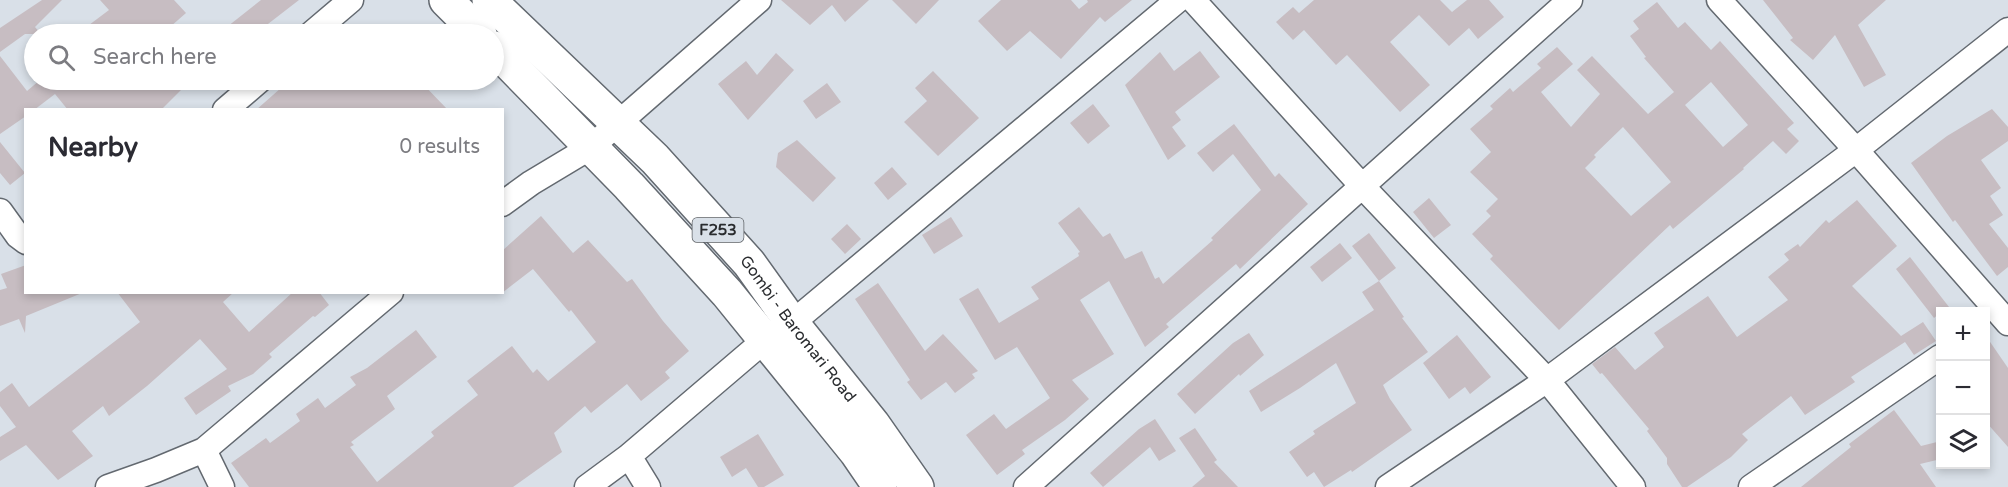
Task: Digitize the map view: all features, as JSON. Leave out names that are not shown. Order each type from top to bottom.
[{"type":"main road","points":[[446,0],[470,24]]},
{"type":"main road","name":"Gombi - Baromari Road","points":[[489,0],[655,159],[749,263],[792,322],[873,424],[917,487]]},
{"type":"main road","name":"Gombi - Baromari Road","points":[[504,58],[591,147],[727,293],[855,452],[880,487]]},
{"type":"street","points":[[323,24],[351,0]]},
{"type":"street","points":[[504,203],[531,183],[591,147],[759,0]]},
{"type":"street","points":[[587,487],[629,456],[765,340],[792,322],[1178,0]]},
{"type":"street","points":[[1193,0],[1362,186],[1547,381],[1633,487]]},
{"type":"street","points":[[1026,487],[1570,0]]},
{"type":"street","points":[[1719,0],[1856,150],[2001,319]]},
{"type":"street","points":[[1388,487],[1547,381],[1856,150],[2008,30]]},
{"type":"street","points":[[227,108],[248,90]]},
{"type":"street","points":[[0,211],[18,236],[24,240]]},
{"type":"street","points":[[108,487],[204,450],[389,294]]},
{"type":"street","points":[[1751,487],[1936,360]]},
{"type":"street","points":[[204,450],[222,487]]},
{"type":"street","points":[[629,456],[648,487]]},
{"type":"building","points":[[42,0],[62,0],[38,24],[24,24],[24,35],[0,52],[0,28]]},
{"type":"building","points":[[100,0],[174,0],[186,13],[173,24],[90,24],[109,10]]},
{"type":"building","points":[[261,0],[299,0],[268,24],[231,24]]},
{"type":"building","points":[[781,0],[869,0],[845,22],[832,5],[810,25]]},
{"type":"building","points":[[892,0],[939,0],[916,24]]},
{"type":"building","points":[[1001,0],[1071,0],[1079,9],[1088,2],[1087,0],[1132,0],[1105,22],[1100,17],[1061,59],[1030,31],[1007,51],[978,21]]},
{"type":"building","points":[[1314,0],[1440,0],[1452,12],[1467,0],[1489,0],[1504,17],[1478,39],[1469,28],[1449,46],[1419,15],[1390,42],[1430,85],[1400,112],[1347,55],[1336,65],[1304,30],[1293,40],[1276,22],[1293,7],[1299,13]]},
{"type":"building","points":[[1763,0],[1886,0],[1858,25],[1886,75],[1864,87],[1835,35],[1813,60],[1790,40],[1793,38]]},
{"type":"building","points":[[1657,2],[1678,28],[1685,22],[1711,50],[1720,41],[1794,123],[1787,129],[1799,141],[1786,154],[1773,141],[1744,169],[1673,229],[1670,225],[1559,330],[1490,259],[1493,256],[1472,234],[1491,216],[1486,211],[1498,199],[1470,172],[1491,152],[1470,129],[1493,109],[1490,106],[1510,88],[1513,92],[1541,68],[1537,64],[1557,47],[1573,64],[1541,92],[1571,127],[1600,94],[1577,70],[1592,56],[1648,114],[1674,92],[1644,58],[1646,57],[1630,36],[1639,29],[1633,21]],"holes":[[[1711,82],[1748,125],[1723,147],[1685,105]],[[1623,127],[1671,182],[1631,216],[1585,168],[1596,157],[1594,155]]]},
{"type":"building","points":[[1200,51],[1220,77],[1175,112],[1181,120],[1172,127],[1186,146],[1168,160],[1125,85],[1160,52],[1174,71]]},
{"type":"building","points":[[776,53],[794,70],[748,120],[718,84],[746,61],[757,75]]},
{"type":"building","points":[[0,56],[27,91],[181,90],[163,108],[66,108],[55,94],[37,108],[24,108],[24,117],[0,134]]},
{"type":"building","points":[[933,71],[979,118],[938,156],[904,122],[927,101],[915,88]]},
{"type":"building","points":[[827,83],[841,102],[816,119],[803,101]]},
{"type":"building","points":[[279,90],[429,90],[446,108],[258,108]]},
{"type":"building","points":[[1093,104],[1110,126],[1088,144],[1070,123]]},
{"type":"building","points":[[1992,109],[2008,127],[2008,141],[1981,160],[2001,188],[1990,196],[2003,215],[1989,224],[2008,248],[2008,267],[1997,276],[1955,220],[1953,222],[1911,163],[1947,136]]},
{"type":"building","points":[[1234,124],[1275,177],[1279,173],[1308,204],[1240,269],[1236,264],[1166,324],[1169,327],[1145,347],[1109,281],[1080,300],[1114,354],[1072,380],[1089,399],[1065,420],[1022,450],[1025,454],[997,475],[966,435],[994,414],[1006,429],[1050,398],[1017,347],[995,360],[959,299],[978,288],[999,323],[1039,299],[1031,287],[1079,256],[1080,252],[1058,223],[1079,207],[1103,237],[1110,233],[1125,259],[1142,251],[1155,279],[1159,277],[1163,284],[1213,240],[1211,238],[1261,190],[1233,154],[1213,172],[1197,153]]},
{"type":"building","points":[[797,140],[836,178],[813,202],[776,167],[778,153]]},
{"type":"building","points":[[0,142],[24,174],[10,185],[0,173]]},
{"type":"building","points":[[892,167],[907,184],[888,200],[874,183]]},
{"type":"building","points":[[1429,198],[1451,225],[1434,238],[1413,212]]},
{"type":"building","points":[[1857,200],[1897,246],[1852,286],[1901,336],[1923,322],[1936,341],[1914,355],[1905,342],[1851,377],[1855,382],[1805,415],[1791,396],[1742,434],[1748,440],[1731,457],[1687,487],[1682,487],[1667,464],[1667,458],[1647,431],[1649,429],[1592,364],[1615,347],[1635,370],[1664,347],[1654,333],[1708,296],[1737,337],[1788,300],[1768,277],[1789,260],[1784,254],[1798,244],[1800,247],[1826,220],[1829,223]]},
{"type":"building","points":[[541,216],[573,253],[588,240],[627,282],[632,279],[689,351],[665,372],[670,378],[641,401],[627,384],[591,413],[585,406],[554,433],[562,452],[513,487],[249,487],[231,463],[266,438],[270,443],[300,421],[296,414],[318,398],[325,408],[356,385],[350,377],[367,368],[416,330],[437,357],[387,396],[395,409],[351,442],[354,445],[350,447],[377,482],[434,436],[431,432],[478,395],[467,381],[512,346],[533,373],[537,369],[548,381],[596,342],[571,310],[569,312],[533,269],[504,291],[504,249]]},
{"type":"building","points":[[951,217],[963,236],[934,254],[922,235]]},
{"type":"building","points":[[847,224],[861,239],[845,254],[831,239]]},
{"type":"building","points":[[1369,233],[1396,268],[1379,281],[1352,246]]},
{"type":"building","points":[[1340,243],[1352,258],[1322,282],[1310,267]]},
{"type":"building","points":[[1910,257],[1949,307],[1936,307],[1934,318],[1896,269]]},
{"type":"building","points":[[24,266],[24,294],[80,294],[26,316],[25,333],[19,319],[0,326],[0,290],[7,288],[1,274]]},
{"type":"building","points":[[1379,281],[1404,317],[1402,318],[1428,352],[1383,385],[1412,430],[1352,472],[1351,470],[1324,487],[1314,472],[1307,477],[1289,452],[1315,434],[1313,431],[1356,403],[1336,363],[1261,412],[1249,391],[1374,310],[1362,292]]},
{"type":"building","points":[[878,283],[925,351],[943,334],[978,371],[972,374],[975,378],[955,393],[946,382],[921,400],[907,382],[910,380],[855,299]]},
{"type":"building","points":[[119,294],[232,294],[223,302],[249,332],[291,294],[321,294],[329,305],[269,354],[272,357],[253,374],[228,386],[231,391],[196,415],[184,398],[227,369],[200,339],[109,416],[103,406],[72,431],[93,456],[58,480],[26,445],[0,461],[0,437],[16,427],[0,406],[0,392],[12,383],[29,407],[140,322]]},
{"type":"building","points":[[1249,333],[1264,355],[1240,376],[1239,374],[1195,414],[1177,394],[1233,343]]},
{"type":"building","points":[[1457,335],[1491,377],[1470,394],[1465,387],[1449,399],[1423,363]]},
{"type":"building","points":[[1990,342],[2008,368],[2008,447],[1990,427]]},
{"type":"building","points":[[1894,410],[1921,446],[1936,442],[1936,460],[1920,464],[1936,487],[1801,487],[1851,447],[1849,444]]},
{"type":"building","points":[[1155,419],[1176,451],[1159,461],[1150,447],[1103,487],[1090,473],[1139,429]]},
{"type":"building","points":[[1195,428],[1217,460],[1214,462],[1238,487],[1192,487],[1205,476],[1179,438]]},
{"type":"building","points":[[758,434],[784,475],[764,487],[758,487],[746,468],[732,477],[720,457]]}]
